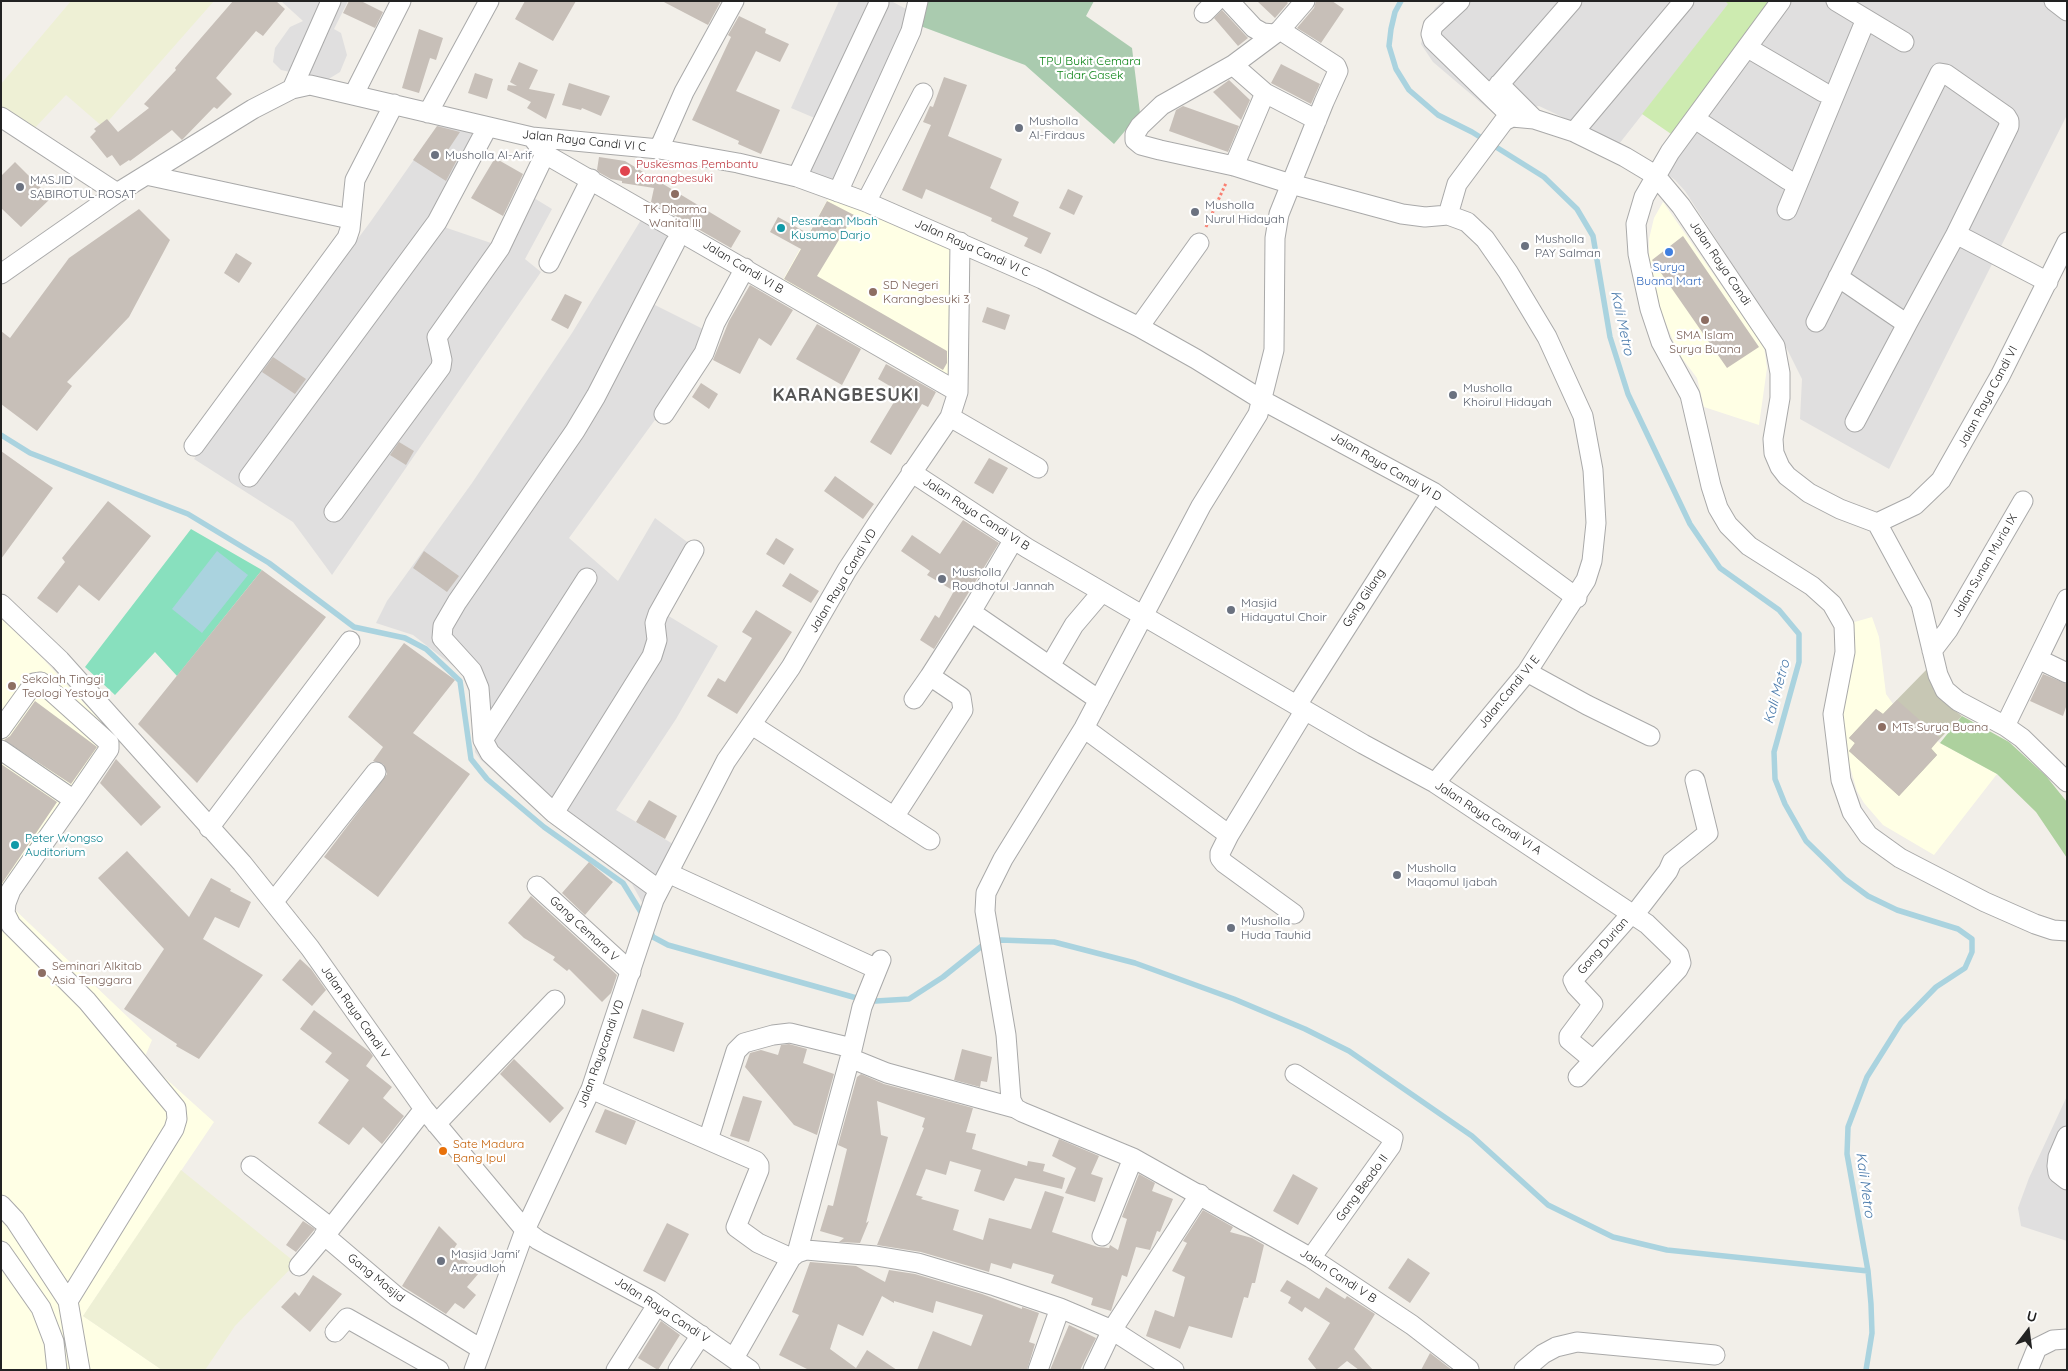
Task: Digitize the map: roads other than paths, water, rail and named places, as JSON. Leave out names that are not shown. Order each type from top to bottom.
[{"type":"street","points":[[292,89],[331,1]]},
{"type":"street","points":[[354,94],[401,1]]},
{"type":"street","points":[[428,113],[489,1]]},
{"type":"street","points":[[659,149],[684,92],[734,1]]},
{"type":"street","points":[[838,192],[911,31],[918,1]]},
{"type":"street","points":[[1015,1108],[1011,1100],[1006,1034],[988,930],[986,894],[1003,859],[1084,728],[1145,617],[1201,506],[1258,414],[1274,350],[1275,238],[1279,214],[1338,69],[1277,32],[1263,33],[1254,28],[1229,1]]},
{"type":"street","points":[[1305,1],[1277,32],[1234,65],[1162,105],[1140,126],[1134,140],[1141,145],[1234,166],[1291,184],[1402,214],[1425,217],[1448,215],[1457,184],[1466,170],[1508,119],[1495,90]]},
{"type":"street","points":[[1460,1],[1433,26],[1431,34],[1433,40],[1495,90],[1534,118]]},
{"type":"street","points":[[1495,90],[1572,1]]},
{"type":"street","points":[[1574,132],[1684,1]]},
{"type":"street","points":[[1781,1],[1655,175],[1644,197],[1636,224],[1638,254],[1650,309],[1661,342],[1690,395],[1718,508],[1728,525],[1749,546],[1812,586],[1832,604],[1844,625],[1845,652],[1833,714],[1841,780],[1852,812],[1868,835],[1900,858],[1993,906],[2035,924],[2053,930],[2067,931]]},
{"type":"street","points":[[1836,1],[1904,42]]},
{"type":"street","points":[[2054,1],[2067,11]]},
{"type":"street","points":[[797,177],[879,2]]},
{"type":"street","points":[[1787,210],[1866,19]]},
{"type":"street","points":[[1748,48],[1823,92]]},
{"type":"street","points":[[1234,65],[1265,93],[1317,120]]},
{"type":"street","points":[[1816,322],[1940,73],[1946,74],[1999,111],[2009,121],[2010,126],[1956,234],[1855,422]]},
{"type":"street","name":"Jalan Raya Candi VI C","points":[[1,274],[117,193],[253,109],[292,89],[310,85],[532,137],[659,149],[797,177],[866,202],[1042,279],[1139,327],[1196,359],[1262,400]]},
{"type":"street","points":[[866,202],[923,93]]},
{"type":"street","points":[[1234,166],[1265,93]]},
{"type":"street","points":[[194,446],[347,238],[355,180],[394,104]]},
{"type":"street","points":[[1,117],[117,193]]},
{"type":"street","name":"Jalan Raya Candi","points":[[1508,119],[1534,118],[1574,132],[1625,157],[1655,175],[1666,186],[1708,244],[1775,346],[1780,373],[1780,398],[1773,439],[1774,453],[1780,466],[1787,476],[1809,493],[1840,509],[1877,522]]},
{"type":"street","points":[[1696,119],[1788,180]]},
{"type":"street","points":[[249,477],[437,222],[487,128]]},
{"type":"street","name":"Jalan Candi VI B","points":[[532,137],[546,154],[591,178],[958,392]]},
{"type":"street","points":[[334,512],[440,366],[442,360],[437,337],[500,248],[546,154]]},
{"type":"street","points":[[146,175],[350,219]]},
{"type":"street","points":[[549,263],[591,178]]},
{"type":"street","name":"Jalan.Candi VI E","points":[[1435,783],[1527,672],[1577,598],[1586,580],[1592,561],[1596,523],[1593,470],[1583,416],[1547,337],[1508,272],[1485,239],[1467,222],[1448,215]]},
{"type":"street","points":[[1956,234],[2048,282]]},
{"type":"street","name":"Jalan Raya Candi VD","points":[[660,888],[726,761],[792,667],[847,570],[911,472],[950,418],[958,392],[960,242]]},
{"type":"street","name":"Jalan Raya Candi VI","points":[[1877,522],[1915,505],[1941,480],[2000,376],[2067,242]]},
{"type":"street","points":[[675,243],[596,396],[443,626],[442,638],[472,672],[479,688],[483,740],[490,754],[554,813],[660,888],[879,965],[868,987],[862,1007],[851,1053],[794,1255],[740,1365]]},
{"type":"street","points":[[1139,327],[1199,243]]},
{"type":"street","points":[[664,414],[704,353],[715,323],[745,268]]},
{"type":"street","points":[[1838,277],[1907,324]]},
{"type":"street","name":"Jalan Raya Candi VI D","points":[[1262,400],[1434,492],[1577,598]]},
{"type":"street","points":[[950,418],[1038,468]]},
{"type":"street","name":"Jalan Raya Candi VI B","points":[[911,472],[1014,539],[1145,617]]},
{"type":"street","name":"Gsng Gilang","points":[[1294,914],[1224,863],[1220,858],[1220,853],[1301,707],[1434,492]]},
{"type":"street","name":"Jalan Sunan Muria IX","points":[[1932,651],[1948,630],[2022,501]]},
{"type":"street","points":[[1877,522],[1905,572],[1920,604],[1938,675],[1945,690],[1958,701],[2005,726],[2022,738],[2067,782]]},
{"type":"street","points":[[914,699],[971,612],[1014,539]]},
{"type":"street","points":[[554,813],[652,656],[657,640],[655,623],[658,614],[694,550]]},
{"type":"street","points":[[483,740],[587,578]]},
{"type":"street","points":[[1050,666],[1074,625],[1102,592]]},
{"type":"street","points":[[2005,726],[2067,599]]},
{"type":"street","name":"Jalan Raya Candi V","points":[[1,604],[60,660],[274,901],[310,948],[424,1109],[525,1230],[538,1240],[610,1277],[657,1305],[740,1365]]},
{"type":"street","points":[[971,612],[1099,700]]},
{"type":"street","name":"Jalan Raya Candi VI A","points":[[1145,617],[1435,783],[1633,914],[1679,955],[1681,963],[1669,980],[1578,1078]]},
{"type":"street","points":[[209,828],[350,641]]},
{"type":"street","points":[[2038,659],[2067,674]]},
{"type":"street","points":[[1527,672],[1587,705],[1650,736]]},
{"type":"street","points":[[894,818],[963,710],[961,698],[930,676]]},
{"type":"street","points":[[1,729],[34,683],[41,682],[109,743],[109,749],[11,890],[6,903],[5,913],[11,925],[87,1001],[176,1108],[177,1119],[174,1129],[68,1301]]},
{"type":"street","points":[[752,725],[930,840]]},
{"type":"street","points":[[1084,728],[1229,835]]},
{"type":"street","points":[[1,750],[74,800]]},
{"type":"street","points":[[274,901],[376,772]]},
{"type":"street","name":"Gang Durian","points":[[1593,1060],[1569,1040],[1569,1036],[1593,1004],[1576,986],[1574,979],[1633,914],[1668,871],[1672,862],[1708,833],[1695,780]]},
{"type":"street","name":"Gang Cemara V","points":[[537,886],[631,972]]},
{"type":"street","name":"Jalan Rayacandi VD","points":[[474,1370],[525,1230],[591,1089],[660,888]]},
{"type":"street","points":[[436,1124],[555,1000]]},
{"type":"street","name":"Jalan Candi V B","points":[[708,1140],[736,1051],[744,1043],[773,1034],[790,1033],[851,1053],[887,1073],[1015,1108],[1133,1158],[1311,1258],[1412,1325],[1469,1369]]},
{"type":"street","name":"Gang Beado II","points":[[1295,1074],[1393,1138],[1391,1146],[1311,1258]]},
{"type":"street","points":[[591,1089],[756,1162],[759,1165],[736,1227],[758,1243],[794,1255],[806,1250],[918,1263],[1060,1308],[1112,1330],[1174,1370]]},
{"type":"street","points":[[299,1266],[328,1232],[424,1109]]},
{"type":"street","points":[[2067,1136],[2058,1157],[2057,1166],[2058,1173],[2067,1180]]},
{"type":"street","points":[[1102,1236],[1133,1158]]},
{"type":"street","name":"Gang Masjid","points":[[251,1166],[328,1232],[396,1297],[481,1349]]},
{"type":"street","points":[[1093,1370],[1112,1330],[1200,1194]]},
{"type":"street","points":[[1,1205],[15,1220],[68,1301],[80,1370]]},
{"type":"street","points":[[1,1251],[41,1308],[54,1342],[57,1370]]},
{"type":"street","points":[[616,1370],[657,1305]]},
{"type":"street","points":[[1038,1370],[1060,1308]]},
{"type":"street","points":[[335,1332],[348,1318],[439,1370]]},
{"type":"street","points":[[678,1370],[701,1335]]},
{"type":"street","points":[[2028,1370],[2037,1348],[2053,1340],[2067,1339]]},
{"type":"street","points":[[1524,1370],[1543,1354],[1556,1347],[1577,1342],[1715,1355]]},
{"type":"street","points":[[1469,1369],[1475,1370]]},
{"type":"water","points":[[217,551],[248,575],[202,633],[172,609]]},
{"type":"waterway","name":"Kali Metro","points":[[1401,1],[1395,12],[1389,46],[1396,69],[1409,90],[1438,115],[1472,132],[1544,177],[1577,209],[1593,236],[1610,337],[1628,394],[1690,524],[1720,568],[1779,610],[1799,634],[1799,662],[1774,752],[1775,779],[1785,804],[1806,841],[1845,879],[1868,896],[1897,910],[1958,929],[1972,939],[1972,952],[1965,968],[1936,987],[1901,1023],[1867,1077],[1848,1127],[1847,1154],[1868,1271],[1871,1304],[1872,1333],[1866,1370]]},
{"type":"waterway","points":[[1,435],[30,453],[188,514],[269,563],[354,627],[405,638],[426,649],[460,681],[471,759],[487,779],[544,827],[623,883],[644,917]]},
{"type":"waterway","points":[[650,930],[653,937],[668,945],[853,997],[876,1001],[909,999],[943,977],[983,945],[1001,940],[1054,942],[1135,963],[1234,999],[1305,1029],[1349,1051],[1472,1136],[1548,1205],[1613,1237],[1667,1250],[1868,1271]]},
{"type":"place","name":"Musholla Al-Firdaus","points":[[1019,128]]},
{"type":"place","name":"Musholla Al-Arif","points":[[435,155]]},
{"type":"place","name":"Puskesmas Pembantu Karangbesuki","points":[[625,171]]},
{"type":"place","name":"MASJID SABIROTUL ROSAT","points":[[20,187]]},
{"type":"place","name":"TK Dharma Wanita III","points":[[675,194]]},
{"type":"place","name":"Musholla Nurul Hidayah","points":[[1195,212]]},
{"type":"place","name":"Pesarean Mbah Kusumo Darjo","points":[[781,228]]},
{"type":"place","name":"Musholla PAY Salman","points":[[1525,246]]},
{"type":"place","name":"Surya Buana Mart","points":[[1669,252]]},
{"type":"place","name":"SD Negeri Karangbesuki 3","points":[[873,292]]},
{"type":"place","name":"SMA Islam Surya Buana","points":[[1705,320]]},
{"type":"place","name":"Musholla Khoirul Hidayah","points":[[1453,395]]},
{"type":"place","name":"Musholla Roudhotul Jannah","points":[[942,579]]},
{"type":"place","name":"Masjid Hidayatul Choir","points":[[1231,610]]},
{"type":"place","name":"Sekolah Tinggi Teologi Yestoya","points":[[12,686]]},
{"type":"place","name":"MTs Surya Buana","points":[[1882,727]]},
{"type":"place","name":"Peter Wongso Auditorium","points":[[15,845]]},
{"type":"place","name":"Musholla Maqomul Ijabah","points":[[1397,875]]},
{"type":"place","name":"Musholla Huda Tauhid","points":[[1231,928]]},
{"type":"place","name":"Seminari Alkitab Asia Tenggara","points":[[42,973]]},
{"type":"place","name":"Sate Madura Bang Ipul","points":[[443,1151]]},
{"type":"place","name":"Masjid Jami' Arroudloh","points":[[441,1261]]},
{"type":"district","name":"KARANGBESUKI","points":[[846,396]]},
{"type":"park label","name":"TPU Bukit Cemara Tidar Gasek","points":[[1090,68]]}]
